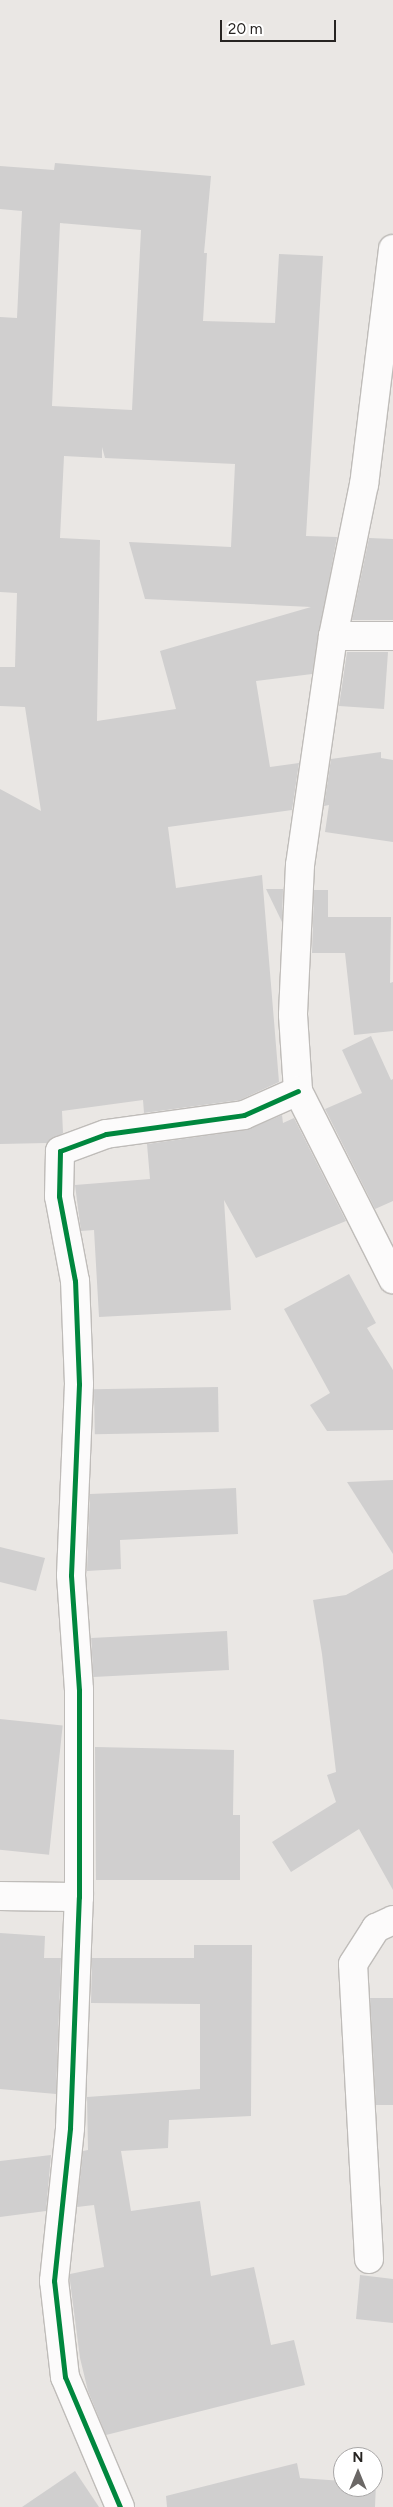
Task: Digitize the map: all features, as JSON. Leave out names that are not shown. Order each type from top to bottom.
[{"type":"street","points":[[393,249],[364,484],[334,636],[300,865],[293,1015],[298,1091],[393,1279]]},
{"type":"street","points":[[334,636],[393,636]]},
{"type":"street","points":[[120,2507],[65,2377],[54,2281],[70,2128],[79,1897],[79,1690],[71,1574],[79,1384],[75,1281],[59,1196],[60,1150],[106,1134],[244,1115],[298,1091]]},
{"type":"street","points":[[0,1896],[79,1897]]},
{"type":"street","points":[[369,2259],[353,1964],[376,1928],[393,1920]]},
{"type":"building","points":[[55,163],[211,176],[204,253],[207,253],[203,321],[275,323],[279,254],[323,256],[306,536],[337,537],[312,674],[256,681],[270,767],[299,763],[292,810],[168,827],[176,888],[262,875],[279,1082],[240,1100],[144,1113],[143,1100],[62,1111],[63,1133],[47,1143],[0,1144],[0,789],[41,811],[25,707],[0,706],[0,667],[15,667],[17,593],[0,592],[0,317],[17,318],[22,211],[0,209],[0,166],[54,170]],"holes":[[[60,223],[141,230],[132,410],[52,406]],[[102,447],[105,458],[235,464],[231,547],[129,542],[145,599],[311,607],[160,651],[176,709],[97,721],[100,540],[60,538],[64,456],[102,458]]]},
{"type":"building","points":[[369,538],[393,539],[393,620],[352,620]]},
{"type":"building","points":[[347,652],[388,652],[384,709],[339,706]]},
{"type":"building","points":[[381,752],[381,758],[393,760],[393,842],[325,832],[329,805],[324,806],[331,759]]},
{"type":"building","points":[[266,889],[283,889],[282,922]]},
{"type":"building","points":[[314,890],[328,890],[328,917],[391,917],[390,983],[393,982],[393,1031],[354,1035],[345,953],[312,953]]},
{"type":"building","points":[[371,1036],[391,1080],[393,1079],[393,1201],[375,1209],[325,1109],[362,1093],[342,1050]]},
{"type":"building","points":[[282,1115],[283,1123],[294,1118],[346,1221],[256,1258],[224,1200],[231,1310],[99,1317],[94,1230],[81,1231],[75,1185],[150,1179],[147,1144],[246,1130]]},
{"type":"building","points":[[349,1274],[376,1323],[367,1328],[393,1370],[393,1430],[327,1431],[310,1405],[330,1393],[284,1309]]},
{"type":"building","points":[[218,1387],[219,1432],[95,1434],[94,1389]]},
{"type":"building","points":[[393,1480],[393,1554],[347,1482]]},
{"type":"building","points":[[236,1488],[238,1534],[120,1540],[121,1569],[87,1571],[90,1494]]},
{"type":"building","points":[[0,1547],[45,1558],[36,1591],[0,1582]]},
{"type":"building","points":[[393,1569],[393,1890],[359,1829],[291,1872],[272,1842],[336,1802],[327,1775],[336,1772],[322,1654],[313,1600],[346,1595]]},
{"type":"building","points":[[227,1631],[229,1670],[93,1677],[91,1638]]},
{"type":"building","points":[[0,1719],[63,1726],[49,1855],[0,1850]]},
{"type":"building","points":[[95,1747],[234,1750],[233,1815],[240,1815],[240,1880],[96,1880]]},
{"type":"building","points":[[0,1933],[45,1936],[44,1958],[61,1958],[56,2094],[0,2089]]},
{"type":"building","points":[[194,1945],[252,1945],[251,2116],[169,2120],[168,2148],[121,2151],[131,2211],[200,2201],[211,2276],[254,2267],[271,2345],[294,2340],[305,2385],[106,2435],[88,2391],[80,2358],[70,2281],[70,2274],[104,2267],[94,2205],[77,2207],[83,2151],[88,2150],[87,2097],[200,2089],[200,2004],[91,2003],[92,1958],[194,1958]]},
{"type":"building","points":[[370,1998],[393,1998],[393,2105],[376,2105]]},
{"type":"building","points":[[51,2155],[46,2211],[0,2217],[0,2161]]},
{"type":"building","points":[[360,2275],[393,2279],[393,2323],[356,2319]]},
{"type":"building","points":[[297,2463],[300,2478],[333,2480],[333,2497],[375,2497],[375,2507],[167,2507],[166,2496]]},
{"type":"building","points":[[75,2471],[99,2507],[22,2507]]},
{"type":"cycle path","points":[[120,2507],[65,2377],[54,2281],[70,2128],[79,1897],[79,1690],[71,1575],[79,1384],[75,1281],[59,1196],[60,1151],[106,1134],[244,1115],[298,1091]]}]
